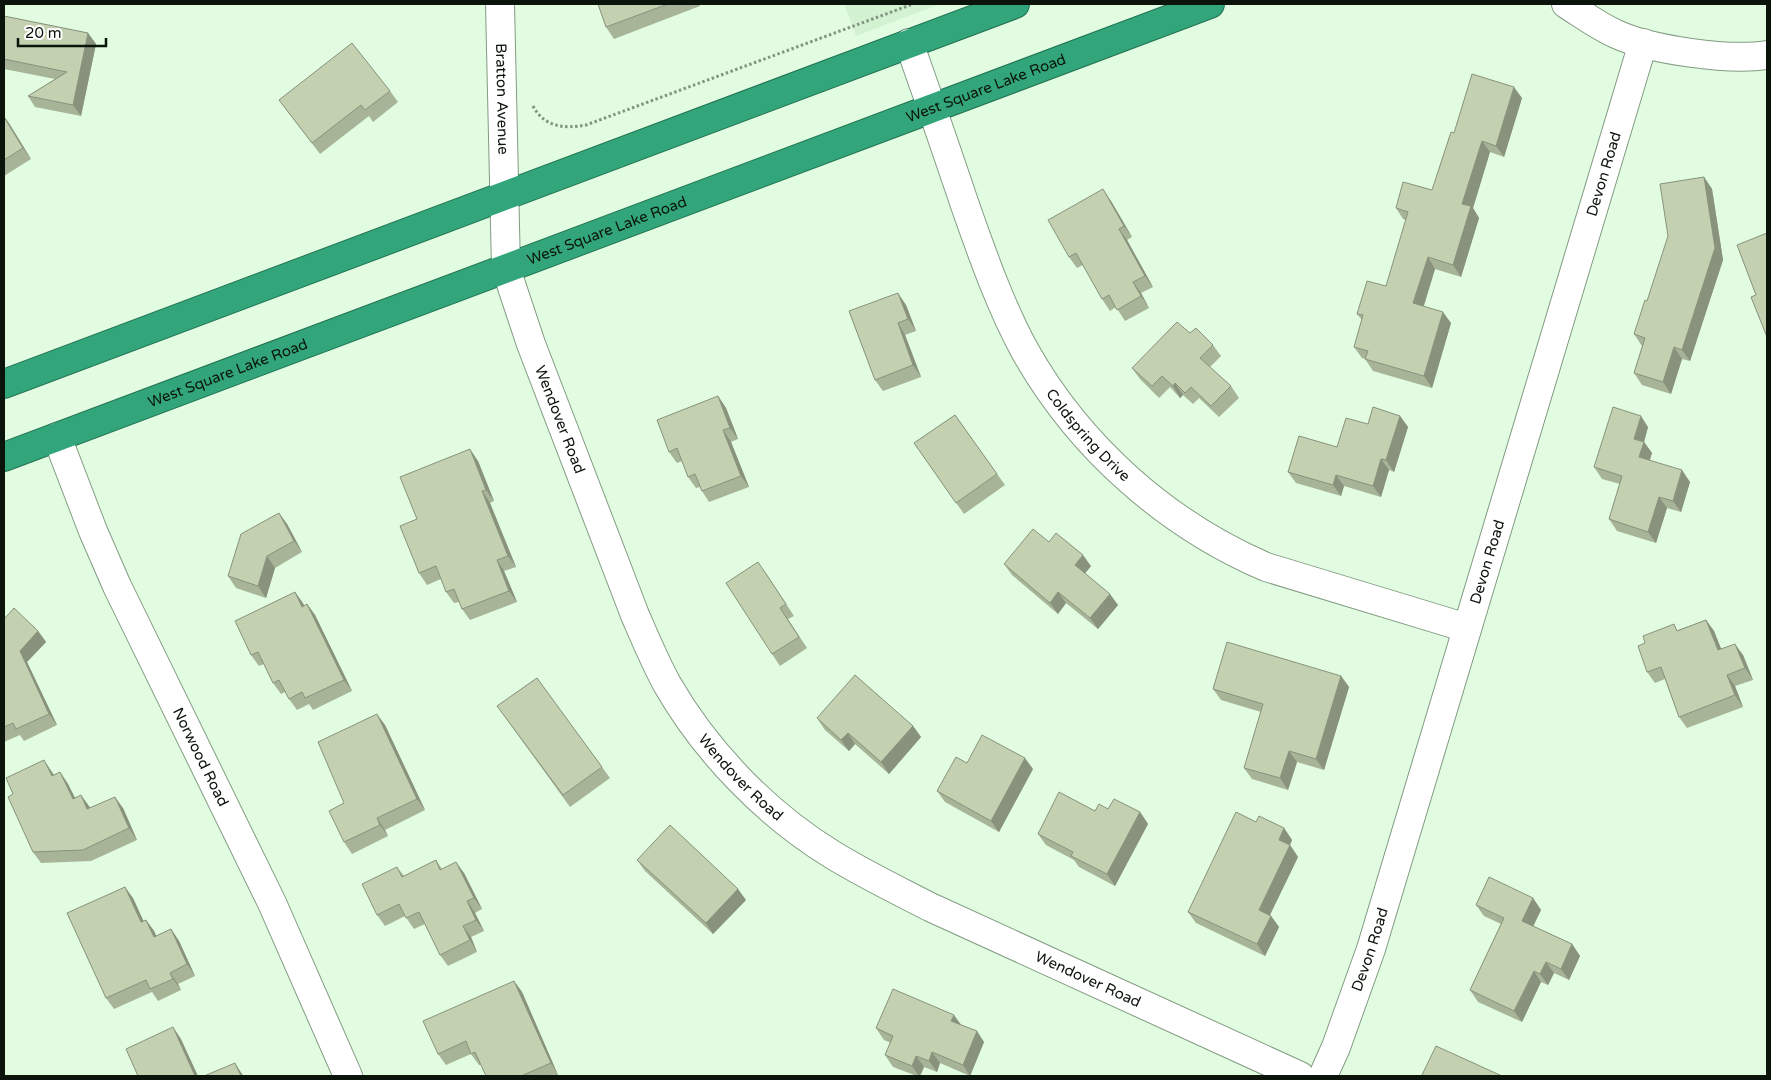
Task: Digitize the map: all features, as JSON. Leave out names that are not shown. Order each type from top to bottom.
[{"type":"highway","points":[[4,384],[1015,4]]},
{"type":"highway","name":"West Square Lake Road","points":[[4,457],[1210,4]]},
{"type":"street","name":"Bratton Avenue","points":[[500,4],[504,195]]},
{"type":"street","points":[[1566,4],[1615,33],[1643,43],[1675,50],[1718,55],[1758,57],[1767,55]]},
{"type":"street","name":"Coldspring Drive","points":[[909,43],[978,243],[1006,314],[1042,379],[1084,434],[1104,456],[1169,512],[1194,530],[1239,555],[1266,567],[1467,628]]},
{"type":"street","name":"Devon Road","points":[[1323,1076],[1336,1047],[1371,949],[1643,43]]},
{"type":"street","name":"Wendover Road","points":[[504,195],[506,269],[531,344],[631,606],[668,685],[691,721],[721,759],[782,818],[808,838],[871,877],[939,911],[1300,1076]]},
{"type":"street","name":"Norwood Road","points":[[58,437],[93,531],[117,586],[272,903],[348,1076]]},
{"type":"path","points":[[531,103],[537,113],[549,124],[565,127],[586,125],[913,4]]},
{"type":"shaded area","points":[[844,4],[940,4],[856,36]]},
{"type":"building","points":[[598,4],[668,4],[606,27]]},
{"type":"building","points":[[4,16],[88,33],[73,105],[28,96],[67,72],[4,59]]},
{"type":"building","points":[[352,43],[390,91],[365,110],[361,105],[312,143],[279,100]]},
{"type":"building","points":[[1472,74],[1514,87],[1496,146],[1482,141],[1462,204],[1471,206],[1453,265],[1428,257],[1413,303],[1443,312],[1424,376],[1365,359],[1368,351],[1354,347],[1363,315],[1357,314],[1367,281],[1386,286],[1408,212],[1396,208],[1403,182],[1432,190],[1451,132],[1454,133]]},
{"type":"building","points":[[4,117],[23,148],[4,160]]},
{"type":"building","points":[[1704,177],[1715,248],[1682,350],[1674,347],[1663,382],[1634,373],[1645,338],[1634,334],[1668,236],[1660,184]]},
{"type":"building","points":[[1103,189],[1124,226],[1119,229],[1145,276],[1133,282],[1141,296],[1117,310],[1109,295],[1102,299],[1076,253],[1069,257],[1048,220]]},
{"type":"building","points":[[1767,233],[1767,337],[1751,297],[1756,295],[1737,245]]},
{"type":"building","points":[[898,293],[908,319],[898,323],[913,365],[875,380],[849,311]]},
{"type":"building","points":[[1177,322],[1190,333],[1196,328],[1213,345],[1200,358],[1231,386],[1211,406],[1191,387],[1185,393],[1175,383],[1173,386],[1162,376],[1152,386],[1132,368]]},
{"type":"building","points":[[718,396],[730,428],[723,430],[741,476],[702,491],[695,474],[688,477],[677,448],[669,452],[657,420]]},
{"type":"building","points":[[1373,407],[1400,416],[1386,460],[1381,459],[1373,486],[1336,475],[1333,485],[1288,472],[1299,436],[1337,447],[1346,418],[1368,424]]},
{"type":"building","points":[[1613,407],[1641,416],[1634,439],[1644,442],[1639,457],[1682,470],[1673,501],[1659,497],[1648,532],[1609,519],[1622,476],[1594,467]]},
{"type":"building","points":[[955,415],[997,474],[956,503],[914,443]]},
{"type":"building","points":[[470,449],[486,490],[482,491],[508,556],[497,560],[509,591],[462,609],[454,589],[446,592],[436,566],[419,573],[400,526],[417,519],[400,477]]},
{"type":"building","points":[[279,513],[294,541],[267,556],[258,586],[228,576],[241,534]]},
{"type":"building","points":[[1033,529],[1049,542],[1056,533],[1083,555],[1075,565],[1110,594],[1090,618],[1058,592],[1050,603],[1004,564]]},
{"type":"building","points":[[758,562],[786,604],[780,608],[799,637],[772,654],[726,583]]},
{"type":"building","points":[[295,592],[302,607],[307,604],[344,680],[305,698],[302,692],[289,699],[279,680],[273,683],[258,652],[251,655],[235,621]]},
{"type":"building","points":[[14,608],[38,631],[20,651],[49,714],[16,729],[13,723],[4,727],[4,619]]},
{"type":"building","points":[[1706,620],[1718,650],[1735,644],[1745,668],[1727,675],[1735,695],[1679,717],[1661,667],[1647,672],[1638,646],[1645,643],[1643,636],[1674,624],[1677,631]]},
{"type":"building","points":[[1227,642],[1341,676],[1316,759],[1289,751],[1280,778],[1244,768],[1263,704],[1213,689]]},
{"type":"building","points":[[855,675],[913,726],[881,762],[848,733],[841,740],[817,718]]},
{"type":"building","points":[[537,678],[602,767],[563,795],[497,706]]},
{"type":"building","points":[[377,714],[417,799],[377,818],[380,825],[344,842],[329,811],[344,803],[318,742]]},
{"type":"building","points":[[982,735],[1025,758],[991,821],[937,791],[956,757],[967,763]]},
{"type":"building","points":[[44,760],[52,776],[60,772],[73,799],[81,795],[87,809],[115,797],[129,828],[83,850],[33,852],[8,797],[13,794],[6,778]]},
{"type":"building","points":[[1059,792],[1095,811],[1099,804],[1108,809],[1114,799],[1140,812],[1107,874],[1071,856],[1073,852],[1038,834]]},
{"type":"building","points":[[1236,812],[1256,822],[1259,816],[1284,828],[1279,840],[1290,845],[1259,910],[1271,916],[1257,944],[1188,912]]},
{"type":"building","points":[[670,825],[738,889],[706,923],[637,860]]},
{"type":"building","points":[[436,860],[440,870],[456,862],[474,898],[467,901],[476,920],[463,926],[470,940],[440,955],[419,912],[406,918],[399,904],[377,915],[362,884],[397,867],[402,877]]},
{"type":"building","points":[[1489,877],[1533,898],[1522,921],[1572,944],[1561,969],[1546,962],[1540,974],[1534,971],[1514,1011],[1470,990],[1504,918],[1476,905]]},
{"type":"building","points":[[125,887],[141,922],[146,920],[154,937],[171,929],[187,964],[170,973],[173,979],[150,989],[146,980],[106,998],[67,913]]},
{"type":"building","points":[[514,981],[551,1063],[521,1076],[486,1076],[475,1052],[471,1054],[466,1041],[438,1054],[423,1021]]},
{"type":"building","points":[[893,989],[954,1015],[951,1021],[977,1031],[963,1065],[932,1052],[929,1061],[916,1056],[912,1066],[885,1055],[893,1036],[876,1028]]},
{"type":"building","points":[[173,1027],[195,1076],[138,1076],[126,1049]]},
{"type":"building","points":[[1436,1046],[1502,1076],[1424,1076],[1422,1075]]},
{"type":"building","points":[[235,1063],[241,1076],[204,1076]]}]
